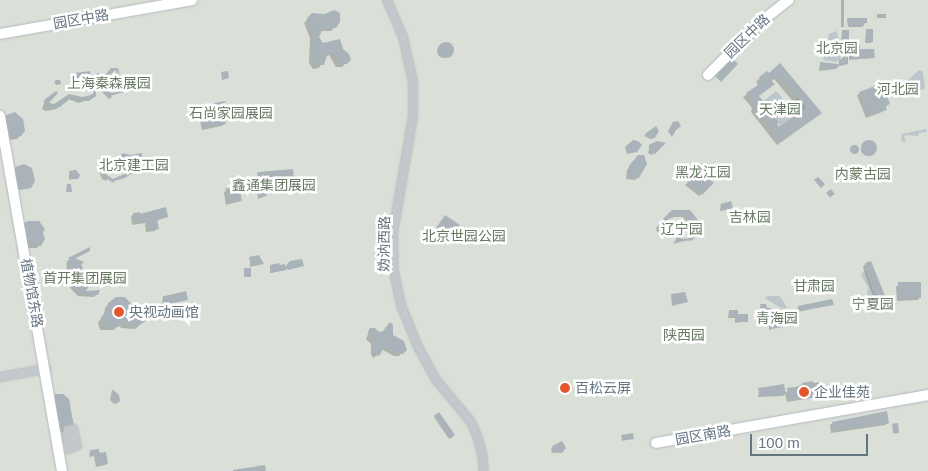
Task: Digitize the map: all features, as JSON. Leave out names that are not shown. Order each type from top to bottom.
[{"type":"street","name":"园区中路","points":[[0,34],[192,0]]},
{"type":"street","name":"妫汭西路","points":[[387,0],[403,37],[413,82],[413,116],[393,233],[394,272],[400,304],[418,347],[437,380],[470,422],[477,436],[484,459],[484,471]]},
{"type":"street","name":"园区中路","points":[[708,75],[758,25],[789,0]]},
{"type":"street","name":"植物馆东路","points":[[0,116],[46,370],[62,471]]},
{"type":"street","points":[[0,378],[46,370]]},
{"type":"street","name":"园区南路","points":[[656,443],[928,395]]},
{"type":"green space","name":"北京世园公园","points":[[0,0],[928,0],[928,471],[0,471]]},
{"type":"shaded area","points":[[837,31],[841,57],[837,62],[823,60],[829,34]]},
{"type":"shaded area","points":[[919,70],[923,72],[925,89],[909,92],[900,99],[892,84],[898,81],[906,82]]},
{"type":"shaded area","points":[[776,91],[789,105],[798,98],[806,108],[779,127],[779,123],[773,114],[770,114],[761,103]]},
{"type":"shaded area","points":[[926,129],[927,132],[919,133],[918,136],[906,135],[904,137],[906,142],[901,141],[902,134]]},
{"type":"shaded area","points":[[865,270],[878,308],[872,309],[866,306],[868,287],[861,275]]},
{"type":"shaded area","points":[[811,278],[815,278],[819,284],[815,290],[811,290],[807,286],[807,282]]},
{"type":"shaded area","points":[[767,296],[780,296],[787,308],[782,309],[765,298]]},
{"type":"building","points":[[841,0],[844,0],[844,27],[841,27]]},
{"type":"building","points":[[334,10],[340,13],[340,22],[336,28],[323,28],[319,37],[323,43],[340,39],[343,49],[349,54],[351,60],[347,64],[340,64],[333,52],[327,55],[324,65],[317,65],[312,59],[313,33],[307,18],[312,13],[325,14]]},
{"type":"building","points":[[877,14],[886,14],[886,18],[877,18]]},
{"type":"building","points":[[847,18],[867,18],[867,23],[864,23],[864,26],[849,26]]},
{"type":"building","points":[[866,29],[873,29],[873,42],[866,42]]},
{"type":"building","points":[[842,30],[849,30],[849,42],[842,42]]},
{"type":"building","points":[[446,42],[454,50],[446,58],[438,50]]},
{"type":"building","points":[[854,45],[860,45],[860,49],[874,49],[875,58],[850,59],[850,50],[854,50]]},
{"type":"building","points":[[843,54],[848,54],[848,64],[839,66],[839,59],[843,59]]},
{"type":"building","points":[[731,57],[738,64],[721,82],[715,76]]},
{"type":"building","points":[[820,62],[838,64],[838,68],[820,70]]},
{"type":"building","points":[[780,63],[822,113],[781,142],[746,93],[763,82],[759,77],[767,71],[769,73]],"holes":[[[779,76],[806,108],[779,127],[777,124],[779,123],[773,114],[770,114],[761,103],[763,101],[759,96],[775,84],[771,81]]]},
{"type":"building","points":[[111,68],[118,68],[120,76],[113,81],[113,85],[123,82],[126,89],[124,92],[110,96],[102,89],[96,89],[96,96],[89,101],[72,97],[60,107],[50,109],[45,106],[44,100],[56,91],[58,93],[49,103],[54,104],[69,94],[82,97],[91,95],[94,93],[93,84],[100,84],[111,93],[122,91],[123,85],[114,87],[111,82],[117,72],[115,70],[110,75],[101,75],[101,78],[96,73],[106,74]]},
{"type":"building","points":[[90,71],[91,79],[75,81],[74,73]]},
{"type":"building","points":[[228,71],[229,78],[222,80],[221,72]]},
{"type":"building","points":[[60,80],[61,84],[56,85],[54,82]]},
{"type":"building","points":[[875,86],[876,89],[884,86],[890,104],[885,106],[887,110],[868,116],[859,92]]},
{"type":"building","points":[[225,101],[226,105],[223,109],[226,124],[204,128],[200,106]]},
{"type":"building","points":[[15,112],[23,119],[25,131],[21,136],[8,137],[4,116]]},
{"type":"building","points":[[678,121],[681,126],[672,137],[668,131],[673,122]]},
{"type":"building","points":[[656,126],[659,131],[655,138],[650,139],[645,134]]},
{"type":"building","points":[[633,140],[638,141],[642,145],[637,152],[627,154],[625,147]]},
{"type":"building","points":[[869,140],[875,142],[877,148],[875,154],[869,156],[863,154],[861,148],[863,142]]},
{"type":"building","points":[[657,141],[666,143],[655,154],[649,151],[649,145]]},
{"type":"building","points":[[854,145],[858,149],[854,153],[850,149]]},
{"type":"building","points":[[123,153],[130,155],[142,153],[142,163],[136,166],[135,171],[125,178],[114,181],[115,183],[105,176],[101,166],[109,160],[121,160],[119,157]],"holes":[[[121,162],[131,171],[113,179],[105,171],[106,167]]]},
{"type":"building","points":[[638,155],[644,155],[647,164],[639,178],[628,176],[629,166]]},
{"type":"building","points":[[24,164],[32,168],[35,181],[31,188],[20,190],[16,189],[13,168]]},
{"type":"building","points":[[293,169],[294,180],[258,183],[257,172]]},
{"type":"building","points":[[76,170],[80,175],[78,179],[71,179],[69,171]]},
{"type":"building","points":[[698,171],[714,183],[702,195],[687,182]]},
{"type":"building","points":[[818,177],[825,184],[821,188],[814,180]]},
{"type":"building","points":[[67,184],[71,184],[72,192],[66,192]]},
{"type":"building","points":[[239,186],[242,201],[228,203],[225,189]]},
{"type":"building","points":[[265,187],[267,196],[259,198],[257,189]]},
{"type":"building","points":[[831,189],[835,194],[830,197],[826,193]]},
{"type":"building","points":[[731,201],[733,208],[722,211],[720,204]]},
{"type":"building","points":[[166,207],[168,217],[157,219],[159,229],[149,230],[147,221],[135,223],[133,213],[140,212],[140,214]]},
{"type":"building","points":[[672,210],[690,210],[698,220],[698,232],[693,240],[675,242],[677,236],[683,239],[691,238],[693,228],[685,215],[669,218],[663,225],[663,230],[660,230],[658,225]]},
{"type":"building","points":[[445,215],[460,225],[449,241],[434,231]]},
{"type":"building","points":[[39,221],[45,229],[43,233],[45,239],[41,246],[26,243],[24,223]]},
{"type":"building","points":[[90,247],[90,251],[75,258],[84,262],[81,265],[83,267],[80,271],[86,272],[80,276],[86,279],[83,282],[90,284],[86,291],[100,290],[98,295],[81,294],[73,287],[68,273],[70,260],[68,258]]},
{"type":"building","points":[[259,255],[264,264],[251,266],[249,257]]},
{"type":"building","points":[[302,259],[304,266],[288,270],[287,264],[290,261]]},
{"type":"building","points":[[871,261],[887,301],[882,303],[876,291],[874,292],[865,263]]},
{"type":"building","points":[[279,263],[280,265],[285,264],[286,270],[271,273],[270,265]]},
{"type":"building","points":[[244,268],[251,268],[251,277],[244,277]]},
{"type":"building","points":[[898,282],[921,282],[921,298],[898,298]]},
{"type":"building","points":[[186,291],[188,300],[165,305],[163,296]]},
{"type":"building","points":[[685,292],[688,302],[673,305],[671,294]]},
{"type":"building","name":"央视动画馆","points":[[116,297],[125,297],[132,305],[133,313],[137,317],[143,315],[142,311],[145,306],[150,310],[148,320],[139,325],[125,325],[122,320],[119,327],[104,327],[101,317],[107,311],[108,303]]},
{"type":"building","points":[[832,299],[834,305],[799,311],[798,306]]},
{"type":"building","points":[[760,304],[766,304],[767,308],[772,308],[773,314],[763,314]]},
{"type":"building","points":[[729,310],[738,310],[738,314],[748,314],[748,322],[736,322],[736,317],[729,317]]},
{"type":"building","points":[[780,319],[783,327],[770,329],[768,321]]},
{"type":"building","points":[[390,322],[393,325],[393,335],[404,341],[407,350],[403,354],[397,354],[384,347],[380,355],[376,356],[373,351],[373,341],[368,332],[370,328],[375,328],[379,332],[383,331]]},
{"type":"building","name":"企业佳苑","points":[[813,381],[813,383],[820,382],[822,395],[789,400],[787,388],[803,386],[802,383]]},
{"type":"building","points":[[784,384],[786,395],[760,396],[758,388]]},
{"type":"building","points":[[112,389],[119,395],[120,401],[116,404],[111,398],[113,395]]},
{"type":"building","points":[[55,394],[63,394],[69,399],[74,428],[65,431],[57,425],[58,405],[55,402]]},
{"type":"building","points":[[887,411],[889,423],[833,431],[832,422]]},
{"type":"building","points":[[439,412],[455,435],[450,438],[434,415]]},
{"type":"building","points":[[898,423],[899,433],[893,434],[892,424]]},
{"type":"building","points":[[633,433],[634,439],[622,441],[621,435]]},
{"type":"building","points":[[562,441],[566,448],[562,453],[554,452],[552,446]]},
{"type":"building","points":[[99,449],[99,453],[106,452],[108,464],[97,466],[95,455],[91,456],[90,450]]},
{"type":"building","points":[[265,465],[266,471],[233,471],[233,470]]},
{"type":"place","name":"央视动画馆","points":[[119,312]]},
{"type":"place","name":"百松云屏","points":[[565,388]]},
{"type":"place","name":"企业佳苑","points":[[804,392]]},
{"type":"park label","name":"北京园","points":[[837,48]]},
{"type":"park label","name":"上海秦森展园","points":[[109,83]]},
{"type":"park label","name":"河北园","points":[[898,89]]},
{"type":"park label","name":"天津园","points":[[780,109]]},
{"type":"park label","name":"石尚家园展园","points":[[231,113]]},
{"type":"park label","name":"北京建工园","points":[[134,165]]},
{"type":"park label","name":"黑龙江园","points":[[703,172]]},
{"type":"park label","name":"内蒙古园","points":[[863,174]]},
{"type":"park label","name":"鑫通集团展园","points":[[274,185]]},
{"type":"park label","name":"吉林园","points":[[750,217]]},
{"type":"park label","name":"辽宁园","points":[[682,229]]},
{"type":"park label","name":"首开集团展园","points":[[85,278]]},
{"type":"park label","name":"甘肃园","points":[[814,286]]},
{"type":"park label","name":"宁夏园","points":[[873,304]]},
{"type":"park label","name":"青海园","points":[[777,318]]},
{"type":"park label","name":"陕西园","points":[[684,335]]}]
